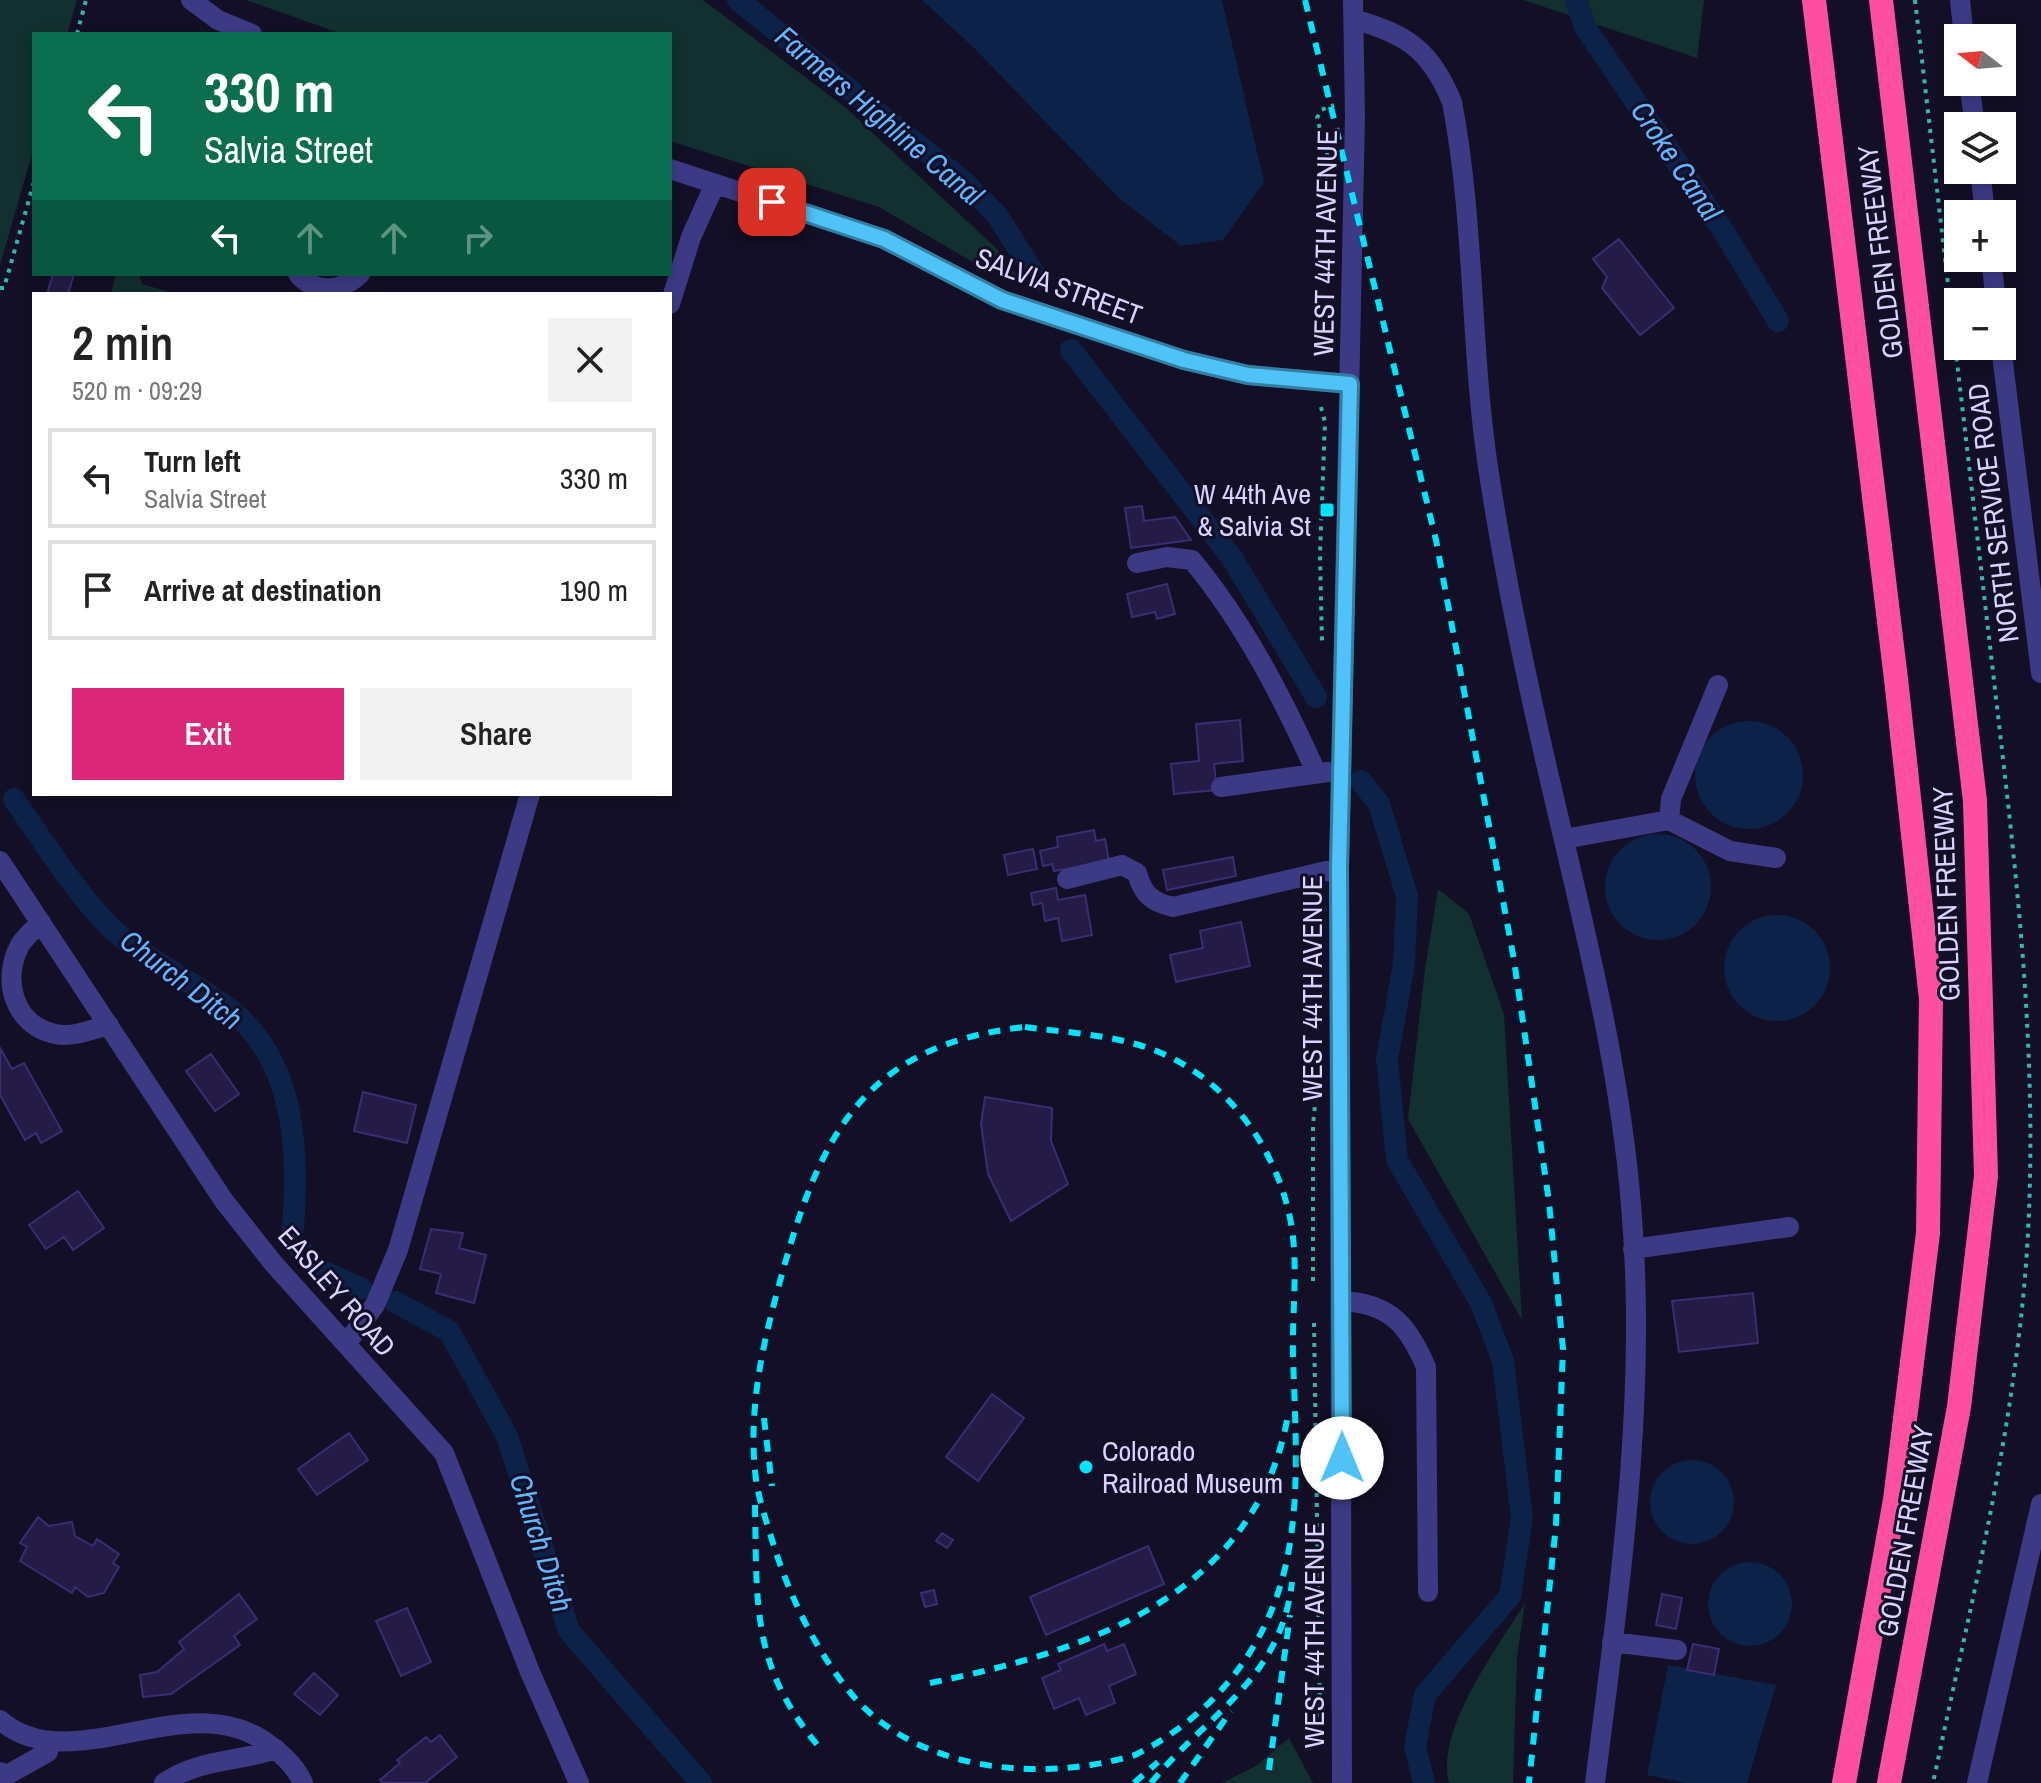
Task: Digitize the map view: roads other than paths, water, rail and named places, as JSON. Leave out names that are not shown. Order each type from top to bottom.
[{"type":"highway","name":"GOLDEN FREEWAY","points":[[1814,0],[1896,679],[1931,999],[1928,1233],[1895,1500],[1844,1783]]},
{"type":"highway","name":"GOLDEN FREEWAY","points":[[1881,0],[1975,801],[1986,1176],[1959,1407],[1889,1783]]},
{"type":"street","points":[[191,0],[218,20],[247,32]]},
{"type":"street","points":[[1960,0],[1963,24]]},
{"type":"street","points":[[1353,9],[1421,50],[1439,73],[1452,102],[1487,464],[1511,598],[1605,1019],[1631,1205],[1637,1333],[1634,1426],[1595,1783]]},
{"type":"street","name":"WEST 44TH AVENUE","points":[[1342,1783],[1339,868],[1345,693],[1353,9]]},
{"type":"street","name":"SALVIA STREET","points":[[672,170],[884,239],[1002,300],[1184,360],[1248,375],[1350,384]]},
{"type":"street","points":[[672,298],[691,237],[715,184]]},
{"type":"street","points":[[300,276],[308,283],[325,288],[346,285],[357,276]]},
{"type":"street","name":"NORTH SERVICE ROAD","points":[[2003,360],[2041,673]]},
{"type":"street","points":[[1137,563],[1167,557],[1192,560],[1220,594],[1274,686],[1316,772]]},
{"type":"street","points":[[1669,820],[1671,799],[1718,685]]},
{"type":"street","points":[[1221,787],[1342,768]]},
{"type":"street","points":[[346,1344],[375,1305],[398,1250],[529,796]]},
{"type":"street","points":[[1564,839],[1669,820],[1730,851],[1776,858]]},
{"type":"street","name":"EASLEY ROAD","points":[[0,861],[224,1201],[444,1453],[530,1672],[579,1783]]},
{"type":"street","points":[[1067,879],[1122,865],[1137,873],[1142,890],[1155,903],[1173,907],[1339,868]]},
{"type":"street","points":[[41,922],[21,945],[14,963],[8,1010],[54,1034],[72,1035],[109,1025]]},
{"type":"street","points":[[1633,1249],[1789,1227]]},
{"type":"street","points":[[1341,1301],[1369,1302],[1412,1333],[1426,1367],[1428,1592]]},
{"type":"street","points":[[1977,1783],[2041,1504]]},
{"type":"street","points":[[1612,1642],[1677,1650]]},
{"type":"street","points":[[0,1720],[34,1748],[48,1752],[82,1753],[176,1731],[231,1728],[259,1736],[276,1749],[303,1783]]},
{"type":"street","points":[[164,1783],[199,1764],[252,1757],[276,1749]]},
{"type":"street","points":[[0,1772],[7,1775],[48,1752]]},
{"type":"water","points":[[922,0],[1222,0],[1264,182],[1223,240],[1181,246],[1120,199],[975,49]]},
{"type":"water","points":[[1749,721],[1770,725],[1787,737],[1799,754],[1803,775],[1799,796],[1787,813],[1770,825],[1749,829],[1728,825],[1711,813],[1699,796],[1695,775],[1699,754],[1711,737],[1728,725]]},
{"type":"water","points":[[1658,834],[1678,838],[1695,850],[1707,867],[1711,887],[1707,907],[1695,924],[1678,936],[1658,940],[1638,936],[1621,924],[1609,907],[1605,887],[1609,867],[1621,850],[1638,838]]},
{"type":"water","points":[[1777,915],[1797,919],[1815,930],[1826,948],[1830,968],[1826,988],[1815,1006],[1797,1017],[1777,1021],[1757,1017],[1739,1006],[1728,988],[1724,968],[1728,948],[1739,930],[1757,919]]},
{"type":"water","points":[[1692,1460],[1708,1463],[1722,1472],[1731,1486],[1734,1502],[1731,1518],[1722,1532],[1708,1541],[1692,1544],[1676,1541],[1662,1532],[1653,1518],[1650,1502],[1653,1486],[1662,1472],[1676,1463]]},
{"type":"water","points":[[1750,1562],[1773,1569],[1785,1581],[1792,1604],[1785,1627],[1773,1639],[1750,1646],[1727,1639],[1715,1627],[1708,1604],[1715,1581],[1727,1569]]},
{"type":"water","points":[[1668,1665],[1776,1685],[1747,1783],[1686,1783],[1647,1775]]},
{"type":"waterway","name":"Farmers Highline Canal","points":[[738,0],[963,181],[997,215],[1038,280]]},
{"type":"waterway","name":"Croke Canal","points":[[1576,0],[1585,27],[1724,232],[1778,321]]},
{"type":"waterway","name":"Farmers Highline Canal","points":[[1071,350],[1232,558],[1316,697]]},
{"type":"waterway","name":"Farmers Highline Canal","points":[[1361,781],[1379,804],[1407,896],[1404,964],[1387,1059],[1397,1160],[1481,1303],[1503,1361],[1522,1518],[1510,1596],[1425,1695],[1415,1746],[1424,1783]]},
{"type":"waterway","name":"Church Ditch","points":[[14,799],[71,881],[109,926],[137,949],[234,1013],[255,1035],[271,1060],[283,1088],[290,1118],[295,1179],[292,1239],[316,1268],[362,1289]]},
{"type":"waterway","name":"Church Ditch","points":[[395,1302],[449,1331],[507,1436],[569,1631],[701,1783]]},
{"type":"railway","points":[[1305,0],[1436,540],[1514,960],[1549,1202],[1563,1349],[1556,1525],[1529,1783]]},
{"type":"railway","points":[[1025,1027],[1125,1041],[1169,1056],[1196,1072],[1220,1092],[1259,1141],[1285,1198],[1292,1229],[1295,1260],[1293,1355],[1296,1460],[1294,1512],[1286,1564],[1265,1624],[1233,1677],[1189,1721],[1135,1755],[1099,1764],[1021,1769],[944,1755],[908,1740],[876,1718],[849,1691],[804,1621],[773,1543],[756,1480],[754,1424],[758,1377],[773,1308],[794,1233],[830,1144],[855,1108],[885,1078],[922,1055],[969,1037],[1025,1027]]},
{"type":"railway","points":[[930,1683],[1048,1653],[1104,1632],[1156,1605],[1202,1571],[1241,1529],[1270,1477],[1288,1415]]},
{"type":"railway","points":[[764,1418],[772,1486]]},
{"type":"railway","points":[[755,1505],[756,1574],[762,1634],[781,1690],[820,1748]]},
{"type":"railway","points":[[1151,1783],[1257,1670],[1273,1645],[1285,1616],[1292,1582]]},
{"type":"railway","points":[[1269,1770],[1290,1615]]},
{"type":"railway","points":[[1180,1783],[1231,1711]]},
{"type":"railway","points":[[1134,1783],[1158,1762]]},
{"type":"place","name":"W 44th Ave & Salvia St","points":[[1327,510]]},
{"type":"place","name":"Colorado Railroad Museum","points":[[1086,1467]]}]
